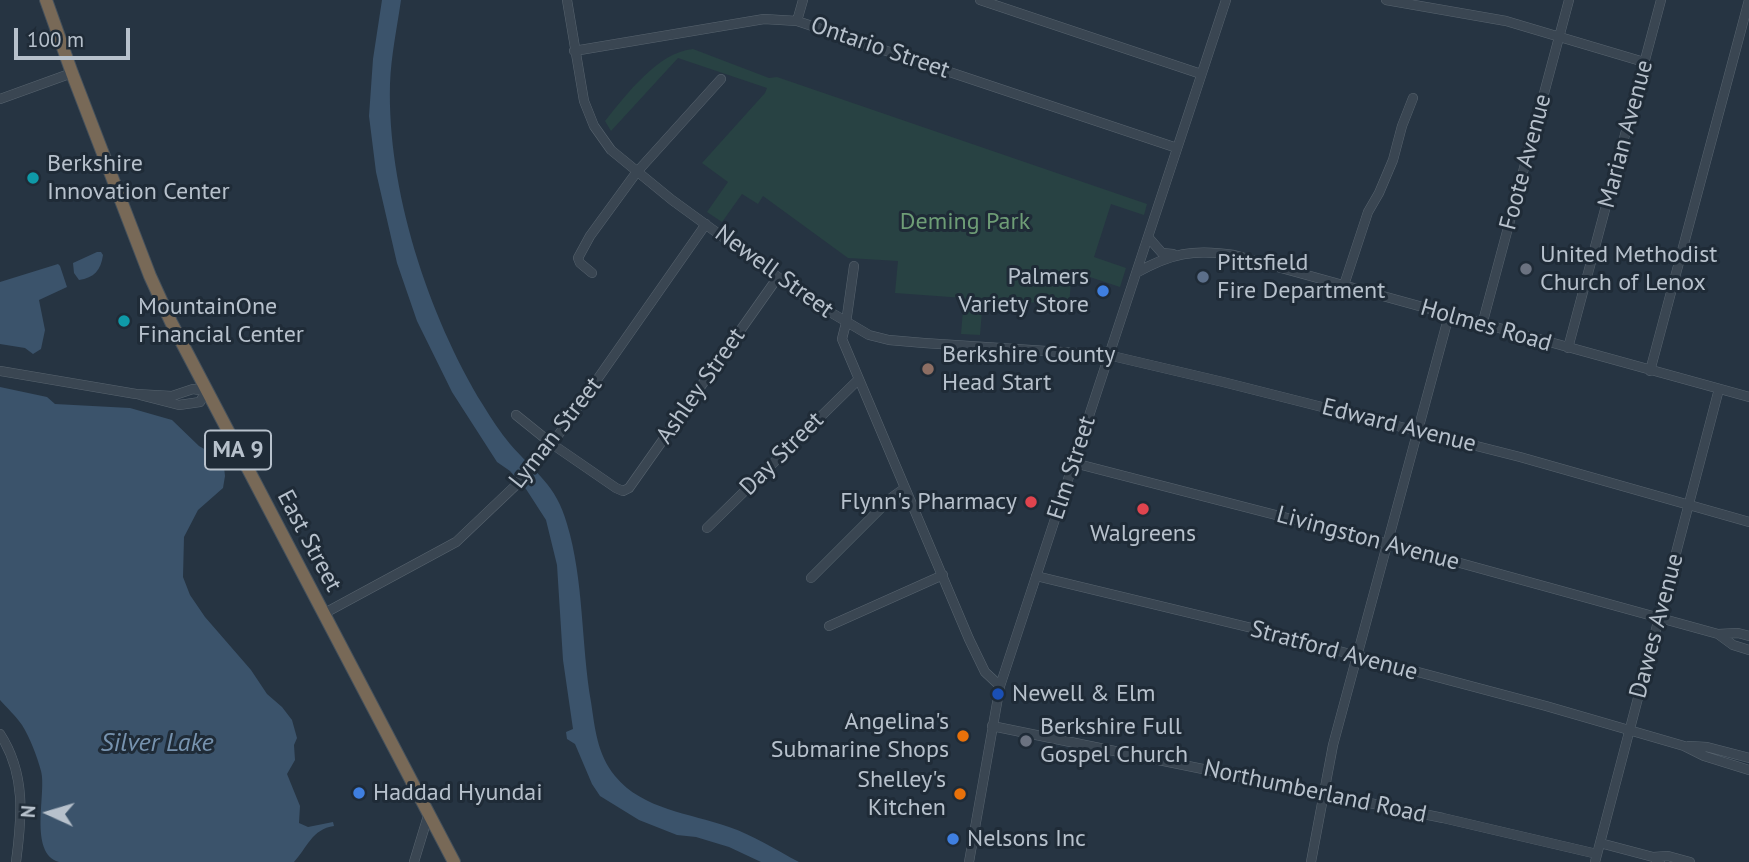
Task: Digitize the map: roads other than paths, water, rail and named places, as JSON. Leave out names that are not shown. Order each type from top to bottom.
[{"type":"highway","name":"East Street","points":[[47,0],[72,73],[159,298],[454,862]]},
{"type":"street","name":"Newell Street","points":[[567,0],[583,101],[592,121],[611,150],[636,173],[846,323],[842,339],[858,380],[985,672],[1000,686]]},
{"type":"street","points":[[797,21],[803,0]]},
{"type":"street","points":[[980,0],[1201,74]]},
{"type":"street","name":"Elm Street","points":[[969,862],[1000,686],[1226,0]]},
{"type":"street","points":[[1386,0],[1506,21],[1644,62]]},
{"type":"street","name":"Foote Avenue","points":[[1482,325],[1569,0]]},
{"type":"street","name":"Marian Avenue","points":[[1568,348],[1661,0]]},
{"type":"street","points":[[1650,370],[1749,0]]},
{"type":"street","name":"Ontario Street","points":[[574,51],[764,19],[797,21],[1177,148]]},
{"type":"street","points":[[0,99],[72,73]]},
{"type":"street","points":[[592,273],[580,263],[579,253],[636,173],[721,79]]},
{"type":"street","points":[[1344,285],[1368,212],[1393,160],[1413,98]]},
{"type":"street","name":"Lyman Street","points":[[323,614],[456,542],[535,466],[706,223]]},
{"type":"street","name":"Holmes Road","points":[[1148,237],[1162,253],[1182,254]]},
{"type":"street","name":"Holmes Road","points":[[1136,273],[1153,262],[1182,254],[1206,251],[1234,255],[1749,397]]},
{"type":"street","points":[[846,323],[854,266]]},
{"type":"street","name":"Ashley Street","points":[[552,444],[622,491],[629,488],[778,277]]},
{"type":"street","points":[[1311,862],[1334,745],[1449,315]]},
{"type":"street","name":"Edward Avenue","points":[[846,323],[869,335],[889,340],[1108,355],[1417,431],[1749,521]]},
{"type":"street","points":[[0,371],[186,405],[200,402],[206,391]]},
{"type":"street","name":"Day Street","points":[[707,528],[858,380]]},
{"type":"street","name":"Dawes Avenue","points":[[1596,858],[1719,389]]},
{"type":"street","points":[[516,415],[552,444]]},
{"type":"street","name":"Livingston Avenue","points":[[1074,463],[1388,544],[1718,634]]},
{"type":"street","points":[[811,578],[891,498],[905,488]]},
{"type":"street","points":[[829,626],[943,575]]},
{"type":"street","name":"Stratford Avenue","points":[[1036,576],[1256,629],[1357,658],[1546,706],[1684,746]]},
{"type":"street","points":[[1718,634],[1738,633],[1749,636]]},
{"type":"street","points":[[1718,634],[1733,645],[1749,650]]},
{"type":"street","name":"Northumberland Road","points":[[992,726],[1443,818],[1596,858]]},
{"type":"street","points":[[0,734],[15,762],[21,795],[16,862]]},
{"type":"street","points":[[1684,746],[1707,747],[1749,758]]},
{"type":"street","points":[[1684,746],[1704,757],[1749,769]]},
{"type":"street","points":[[414,862],[428,816]]},
{"type":"street","points":[[1600,843],[1657,860],[1668,856],[1690,862]]},
{"type":"water","points":[[382,0],[401,0],[390,84],[391,124],[404,208],[415,250],[445,332],[463,370],[496,425],[551,489],[562,510],[577,567],[591,702],[604,759],[615,776],[639,796],[668,809],[738,830],[799,862],[761,862],[729,847],[696,837],[677,835],[639,820],[600,796],[575,744],[567,739],[566,732],[573,729],[563,660],[557,565],[546,520],[526,489],[510,471],[497,462],[452,392],[417,321],[397,263],[376,172],[369,116],[373,59]]},
{"type":"water","points":[[97,252],[103,255],[101,265],[93,275],[79,280],[74,273],[73,263]]},
{"type":"water","points":[[58,264],[67,287],[39,300],[45,330],[41,349],[33,354],[25,348],[0,344],[0,282]]},
{"type":"water","name":"Silver Lake","points":[[0,387],[47,397],[55,404],[130,408],[172,420],[199,446],[215,455],[224,467],[223,488],[198,510],[184,537],[183,577],[190,595],[205,617],[251,670],[267,694],[292,720],[297,738],[294,745],[295,760],[287,774],[300,806],[299,823],[308,827],[333,822],[334,826],[315,835],[294,862],[59,862],[50,856],[44,847],[41,835],[41,771],[22,725],[0,700]]},
{"type":"place","name":"Berkshire Innovation Center","points":[[33,178]]},
{"type":"place","name":"United Methodist Church of Lenox","points":[[1526,269]]},
{"type":"place","name":"Pittsfield Fire Department","points":[[1203,277]]},
{"type":"place","name":"Palmers Variety Store","points":[[1103,291]]},
{"type":"place","name":"MountainOne Financial Center","points":[[124,321]]},
{"type":"place","name":"Berkshire County Head Start","points":[[928,369]]},
{"type":"place","name":"Flynn's Pharmacy","points":[[1031,502]]},
{"type":"place","name":"Walgreens","points":[[1143,509]]},
{"type":"place","name":"Newell & Elm","points":[[998,694]]},
{"type":"place","name":"Angelina's Submarine Shops","points":[[963,736]]},
{"type":"place","name":"Berkshire Full Gospel Church","points":[[1026,741]]},
{"type":"place","name":"Haddad Hyundai","points":[[359,793]]},
{"type":"place","name":"Shelley's Kitchen","points":[[960,794]]},
{"type":"place","name":"Nelsons Inc","points":[[953,839]]},
{"type":"park label","name":"Deming Park","points":[[965,222]]}]
